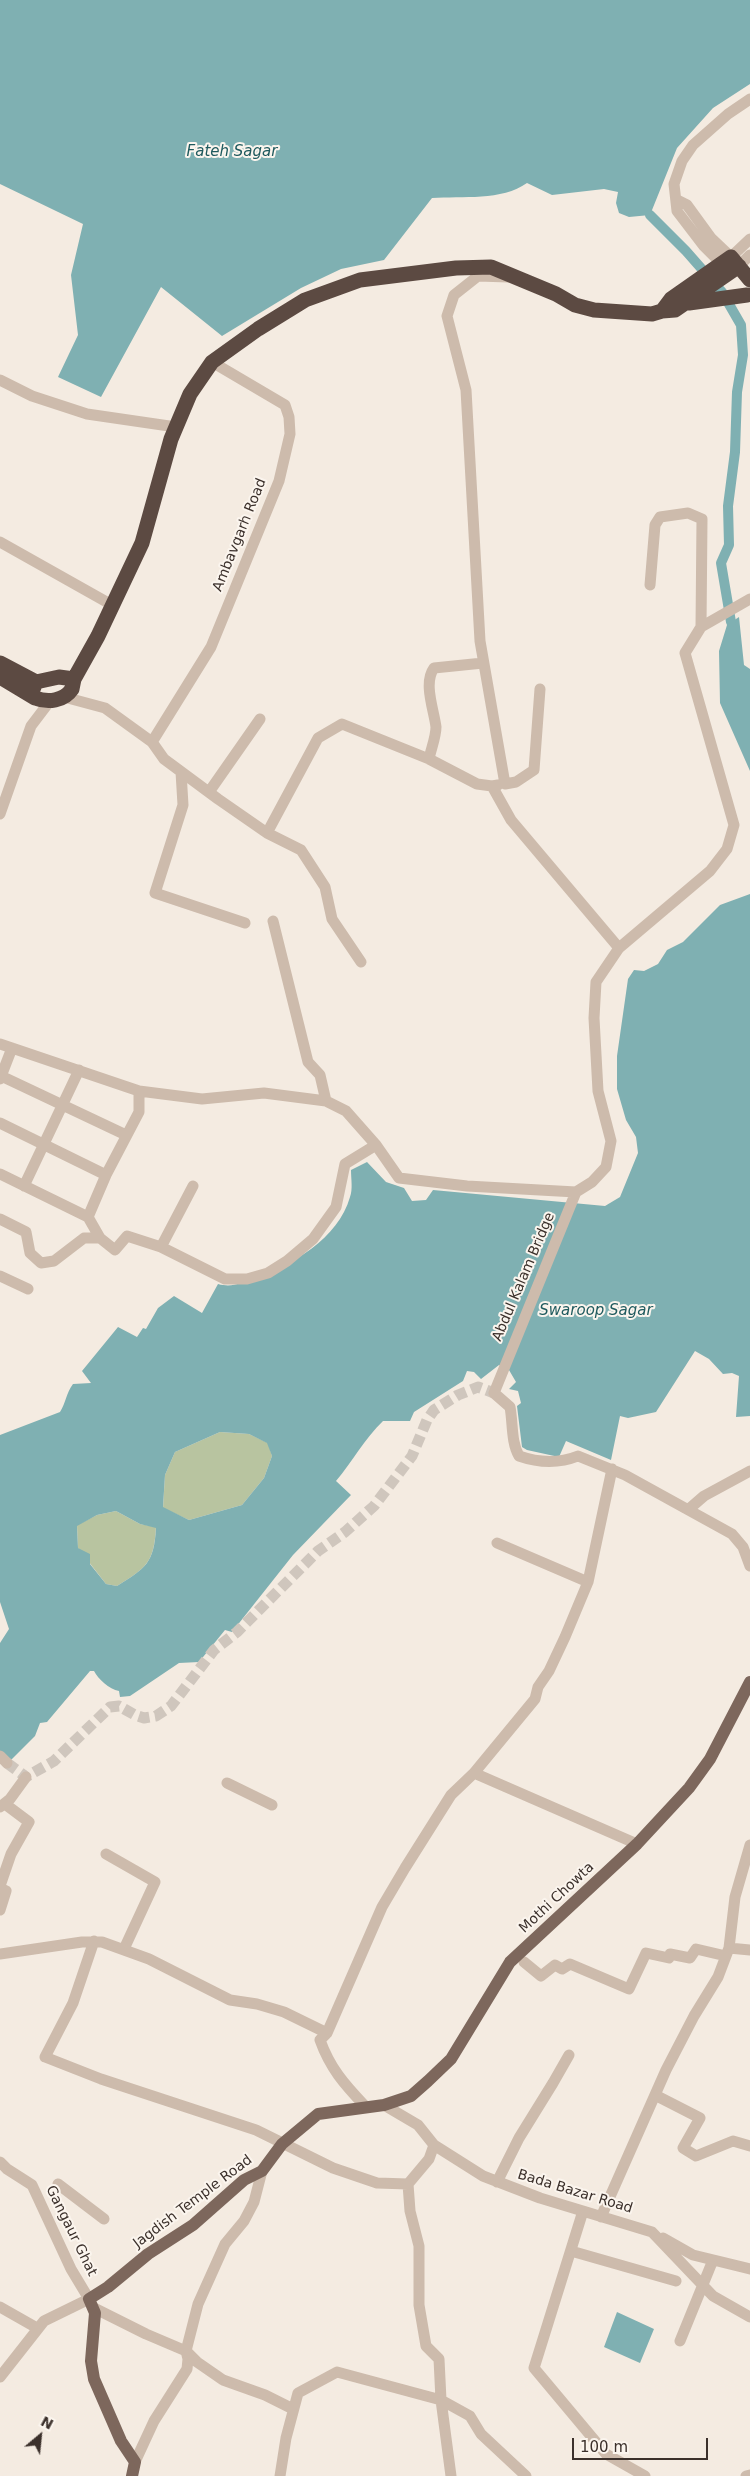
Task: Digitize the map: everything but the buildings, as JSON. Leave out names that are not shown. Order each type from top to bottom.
[{"type":"highway","points":[[0,677],[50,698],[72,689],[74,679],[142,543],[171,439],[190,394],[212,362],[305,300],[360,280],[456,268],[491,267],[556,294],[575,305],[594,310],[640,314],[675,310],[702,291],[730,266],[746,292]]},
{"type":"highway","points":[[662,311],[671,299],[702,291],[746,292]]},
{"type":"highway","points":[[0,663],[36,682],[58,677],[74,679]]},
{"type":"highway","points":[[36,682],[32,689],[50,698]]},
{"type":"main road","name":"Mothi Chowta","points":[[365,2106],[384,2105],[411,2096],[451,2059],[510,1962],[637,1844],[689,1788],[710,1759],[750,1681]]},
{"type":"main road","name":"Jagdish Temple Road","points":[[92,2303],[108,2287],[148,2254],[193,2225],[244,2180],[262,2171],[282,2144],[318,2114],[365,2106]]},
{"type":"main road","points":[[92,2303],[95,2319],[91,2361],[94,2379],[121,2441],[135,2462],[132,2476]]},
{"type":"street","points":[[750,99],[728,114],[693,145],[676,172],[674,184],[677,211],[703,246],[730,266],[750,239]]},
{"type":"street","points":[[505,784],[483,663],[466,390],[446,316],[454,296],[478,276],[515,277]]},
{"type":"street","name":"Ambavgarh Road","points":[[152,742],[211,647],[279,481],[290,434],[289,417],[285,405],[212,362]]},
{"type":"street","points":[[0,380],[32,396],[87,414],[176,427]]},
{"type":"street","points":[[650,585],[656,525],[660,517],[688,512],[702,519],[706,625]]},
{"type":"street","points":[[0,542],[112,605]]},
{"type":"street","points":[[0,1044],[139,1091],[202,1099],[264,1093],[326,1100],[346,1111],[376,1145],[399,1178],[467,1186],[576,1192],[592,1182],[606,1168],[612,1141],[598,1091],[594,1018],[596,982],[619,948],[710,871],[727,849],[734,825],[685,653],[706,625],[747,601]]},
{"type":"street","points":[[429,759],[436,730],[431,699],[430,674],[434,668],[483,663]]},
{"type":"street","points":[[267,833],[318,738],[342,724],[429,759],[477,784],[492,786],[516,782],[534,770],[540,689]]},
{"type":"street","points":[[0,814],[5,779],[31,726],[50,698],[105,708],[152,742],[164,760],[267,833],[301,850],[325,888],[332,919],[362,962]]},
{"type":"street","points":[[209,792],[260,719]]},
{"type":"street","points":[[181,772],[183,805],[156,893],[245,923]]},
{"type":"street","points":[[492,786],[511,820],[619,948]]},
{"type":"street","points":[[273,921],[308,1062],[320,1075],[326,1100]]},
{"type":"street","points":[[12,1048],[0,1077],[63,1104],[126,1135]]},
{"type":"street","points":[[24,1186],[79,1070]]},
{"type":"street","points":[[88,1217],[106,1175],[138,1112],[139,1091]]},
{"type":"street","points":[[0,1123],[106,1175]]},
{"type":"street","points":[[0,1174],[88,1217],[100,1238],[115,1250],[126,1236],[161,1247],[225,1279],[247,1279],[268,1273],[287,1261],[313,1239],[336,1207],[345,1164],[376,1145]]},
{"type":"street","points":[[161,1247],[193,1186]]},
{"type":"street","name":"Abdul Kalam Bridge","points":[[576,1192],[500,1374],[494,1394],[510,1406],[514,1425],[513,1446],[519,1456],[549,1462],[562,1462],[578,1456],[612,1469]]},
{"type":"street","points":[[0,1219],[26,1232],[30,1253],[41,1263],[54,1261],[84,1238],[100,1238]]},
{"type":"street","points":[[0,1276],[28,1289]]},
{"type":"street","points":[[365,2106],[343,2083],[328,2062],[320,2040],[327,2034],[382,1908],[451,1795],[474,1773],[535,1699],[538,1687],[549,1671],[588,1582],[612,1469],[689,1509],[732,1534],[743,1547],[750,1566]]},
{"type":"street","points":[[689,1509],[704,1496],[750,1471]]},
{"type":"street","points":[[497,1543],[588,1582]]},
{"type":"street","points":[[474,1773],[637,1844]]},
{"type":"street","points":[[0,1910],[6,1891],[0,1887],[11,1854],[29,1822],[3,1805],[26,1777]]},
{"type":"street","points":[[227,1783],[272,1806]]},
{"type":"street","points":[[601,2217],[655,2095],[694,2016],[718,1977],[727,1952],[734,1897],[750,1845]]},
{"type":"street","points":[[106,1854],[155,1882],[124,1949]]},
{"type":"street","points":[[0,1954],[94,1942],[124,1949],[149,1959],[230,2000],[257,2004],[284,2012],[327,2034]]},
{"type":"street","points":[[94,1942],[73,2003],[45,2057],[101,2079],[256,2130],[332,2168],[377,2183],[408,2184]]},
{"type":"street","points":[[524,1962],[541,1976],[555,1965],[562,1969],[570,1964],[629,1989],[646,1952],[669,1958],[670,1954],[690,1958],[696,1949],[727,1952],[750,1950]]},
{"type":"street","points":[[497,2182],[518,2138],[553,2083],[568,2055]]},
{"type":"street","points":[[655,2095],[700,2118],[683,2148],[696,2156],[733,2141],[750,2146]]},
{"type":"street","name":"Bada Bazar Road","points":[[384,2105],[418,2125],[434,2145],[461,2164],[497,2182],[652,2232],[713,2296],[750,2317]]},
{"type":"street","points":[[434,2145],[429,2159],[408,2184],[410,2211],[419,2246],[419,2305],[426,2346],[439,2359],[441,2400],[451,2476]]},
{"type":"street","name":"Gangaur Ghat","points":[[2,2168],[32,2185],[71,2269],[92,2303]]},
{"type":"street","points":[[135,2462],[154,2421],[187,2370],[188,2359],[186,2351],[198,2304],[225,2244],[244,2221],[254,2202],[262,2171]]},
{"type":"street","points":[[58,2184],[104,2219]]},
{"type":"street","points":[[583,2211],[534,2368],[606,2454],[646,2476]]},
{"type":"street","points":[[652,2232],[693,2255],[750,2269]]},
{"type":"street","points":[[571,2250],[676,2281]]},
{"type":"street","points":[[680,2341],[713,2260]]},
{"type":"street","points":[[0,2377],[37,2328],[54,2315],[92,2303],[146,2334],[186,2351],[223,2380],[264,2395],[293,2409]]},
{"type":"street","points":[[0,2307],[37,2328]]},
{"type":"street","points":[[280,2476],[298,2393],[337,2372],[441,2400],[470,2416],[481,2434],[526,2476]]},
{"type":"green space","points":[[220,1432],[249,1434],[268,1443],[272,1456],[264,1478],[242,1505],[189,1520],[163,1508],[165,1475],[175,1452]]},
{"type":"green space","points":[[116,1511],[140,1524],[156,1527],[153,1549],[147,1563],[142,1569],[117,1586],[106,1584],[78,1548],[77,1525],[97,1515]]},
{"type":"water","name":"Fateh Sagar","points":[[0,0],[750,0],[750,84],[713,108],[677,148],[650,215],[629,217],[619,213],[616,203],[618,192],[604,189],[552,195],[527,183],[506,193],[494,195],[432,198],[384,260],[341,269],[301,288],[222,336],[161,287],[101,397],[58,377],[78,335],[71,275],[83,224],[0,184]]},
{"type":"water","points":[[739,617],[744,665],[750,669],[750,771],[720,703],[719,651],[727,625]]},
{"type":"water","name":"Swaroop Sagar","points":[[750,894],[750,1416],[736,1417],[739,1376],[732,1373],[723,1374],[709,1359],[695,1351],[656,1412],[628,1418],[620,1416],[611,1460],[566,1441],[559,1457],[527,1450],[522,1447],[517,1406],[521,1403],[518,1391],[509,1389],[516,1382],[509,1370],[499,1365],[481,1379],[474,1372],[467,1371],[463,1381],[414,1412],[410,1421],[383,1421],[376,1428],[336,1481],[351,1495],[293,1555],[232,1632],[225,1630],[199,1662],[179,1663],[130,1696],[120,1697],[119,1691],[104,1683],[94,1671],[90,1671],[47,1722],[40,1723],[35,1736],[11,1760],[0,1751],[0,1643],[9,1629],[0,1602],[0,1435],[60,1412],[73,1384],[91,1383],[82,1371],[118,1327],[137,1337],[143,1328],[146,1329],[158,1308],[174,1296],[202,1313],[218,1284],[232,1285],[269,1273],[298,1258],[312,1248],[335,1226],[344,1212],[351,1194],[351,1170],[367,1162],[386,1182],[404,1188],[412,1201],[426,1200],[433,1190],[605,1206],[620,1197],[638,1153],[636,1137],[626,1120],[617,1089],[617,1056],[628,979],[634,970],[644,971],[658,964],[667,950],[683,942],[720,905]],"holes":[[[220,1432],[249,1434],[267,1443],[272,1456],[264,1478],[242,1505],[189,1520],[163,1507],[165,1475],[175,1452]],[[116,1511],[140,1524],[156,1528],[153,1549],[147,1563],[142,1569],[117,1586],[106,1584],[90,1564],[90,1554],[78,1548],[77,1526],[97,1515]]]},
{"type":"water","points":[[617,2312],[654,2329],[640,2363],[604,2347]]},
{"type":"waterway","points":[[650,215],[686,251],[722,292],[741,325],[743,355],[737,392],[735,452],[728,506],[729,545],[721,563],[731,622]]},
{"type":"tunnel","points":[[7,1763],[26,1777],[54,1761],[110,1707],[119,1706],[144,1718],[156,1716],[171,1706],[214,1650],[237,1632],[318,1551],[345,1532],[374,1506],[412,1456],[427,1420],[434,1410],[458,1395],[478,1387],[494,1393]]}]
